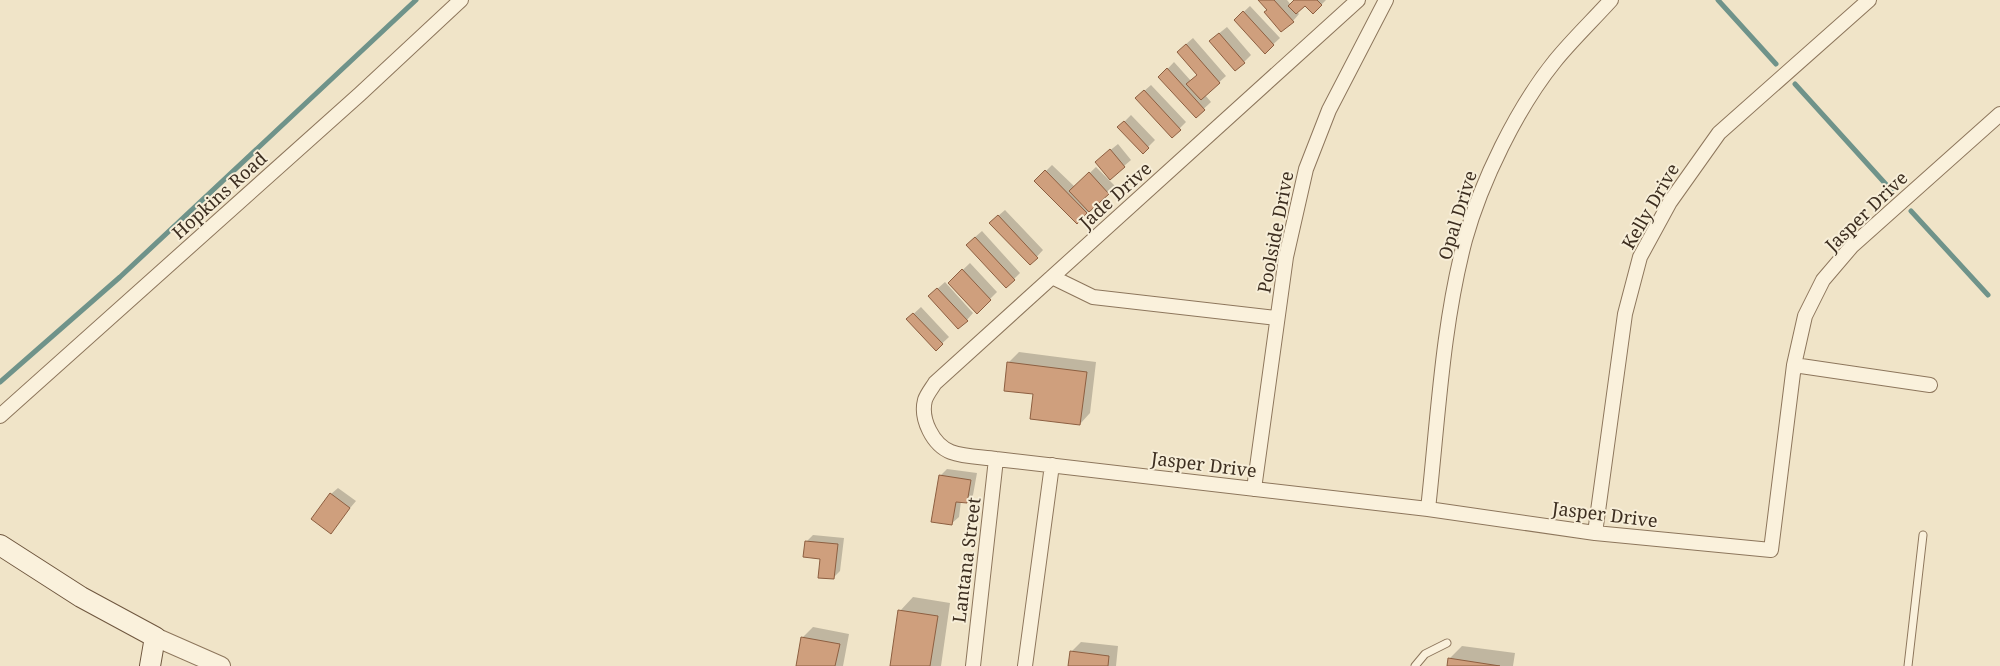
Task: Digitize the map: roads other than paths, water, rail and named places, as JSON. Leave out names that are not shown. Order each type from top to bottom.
[{"type":"main road","points":[[0,545],[81,597],[154,637],[150,666]]},
{"type":"street","name":"Hopkins Road","points":[[0,416],[360,94],[461,0]]},
{"type":"street","name":"Jade Drive","points":[[929,430],[924,415],[925,400],[935,383],[1358,0]]},
{"type":"street","name":"Poolside Drive","points":[[1254,488],[1286,257],[1306,169],[1333,102],[1386,0]]},
{"type":"street","name":"Opal Drive","points":[[1428,510],[1449,322],[1465,239],[1485,183],[1518,117],[1554,62],[1611,0]]},
{"type":"street","name":"Kelly Drive","points":[[1595,533],[1624,323],[1640,257],[1670,202],[1719,133],[1869,0]]},
{"type":"street","name":"Jasper Drive","points":[[929,430],[940,446],[951,452],[996,459],[1254,488],[1595,533],[1771,550],[1794,365],[1805,316],[1824,280],[1852,246],[2000,114]]},
{"type":"street","points":[[1052,277],[1093,297],[1277,318]]},
{"type":"street","points":[[1794,365],[1930,385]]},
{"type":"street","name":"Lantana Street","points":[[973,666],[996,459]]},
{"type":"street","points":[[1025,666],[1052,465]]},
{"type":"street","points":[[154,637],[221,666]]},
{"type":"lane","points":[[1908,666],[1923,535]]},
{"type":"lane","points":[[1415,666],[1425,654],[1447,643]]},
{"type":"waterway","points":[[0,382],[120,277],[416,0]]},
{"type":"waterway","points":[[1718,0],[1776,64]]},
{"type":"waterway","points":[[1795,84],[1892,191]]},
{"type":"waterway","points":[[1911,211],[1988,295]]}]
